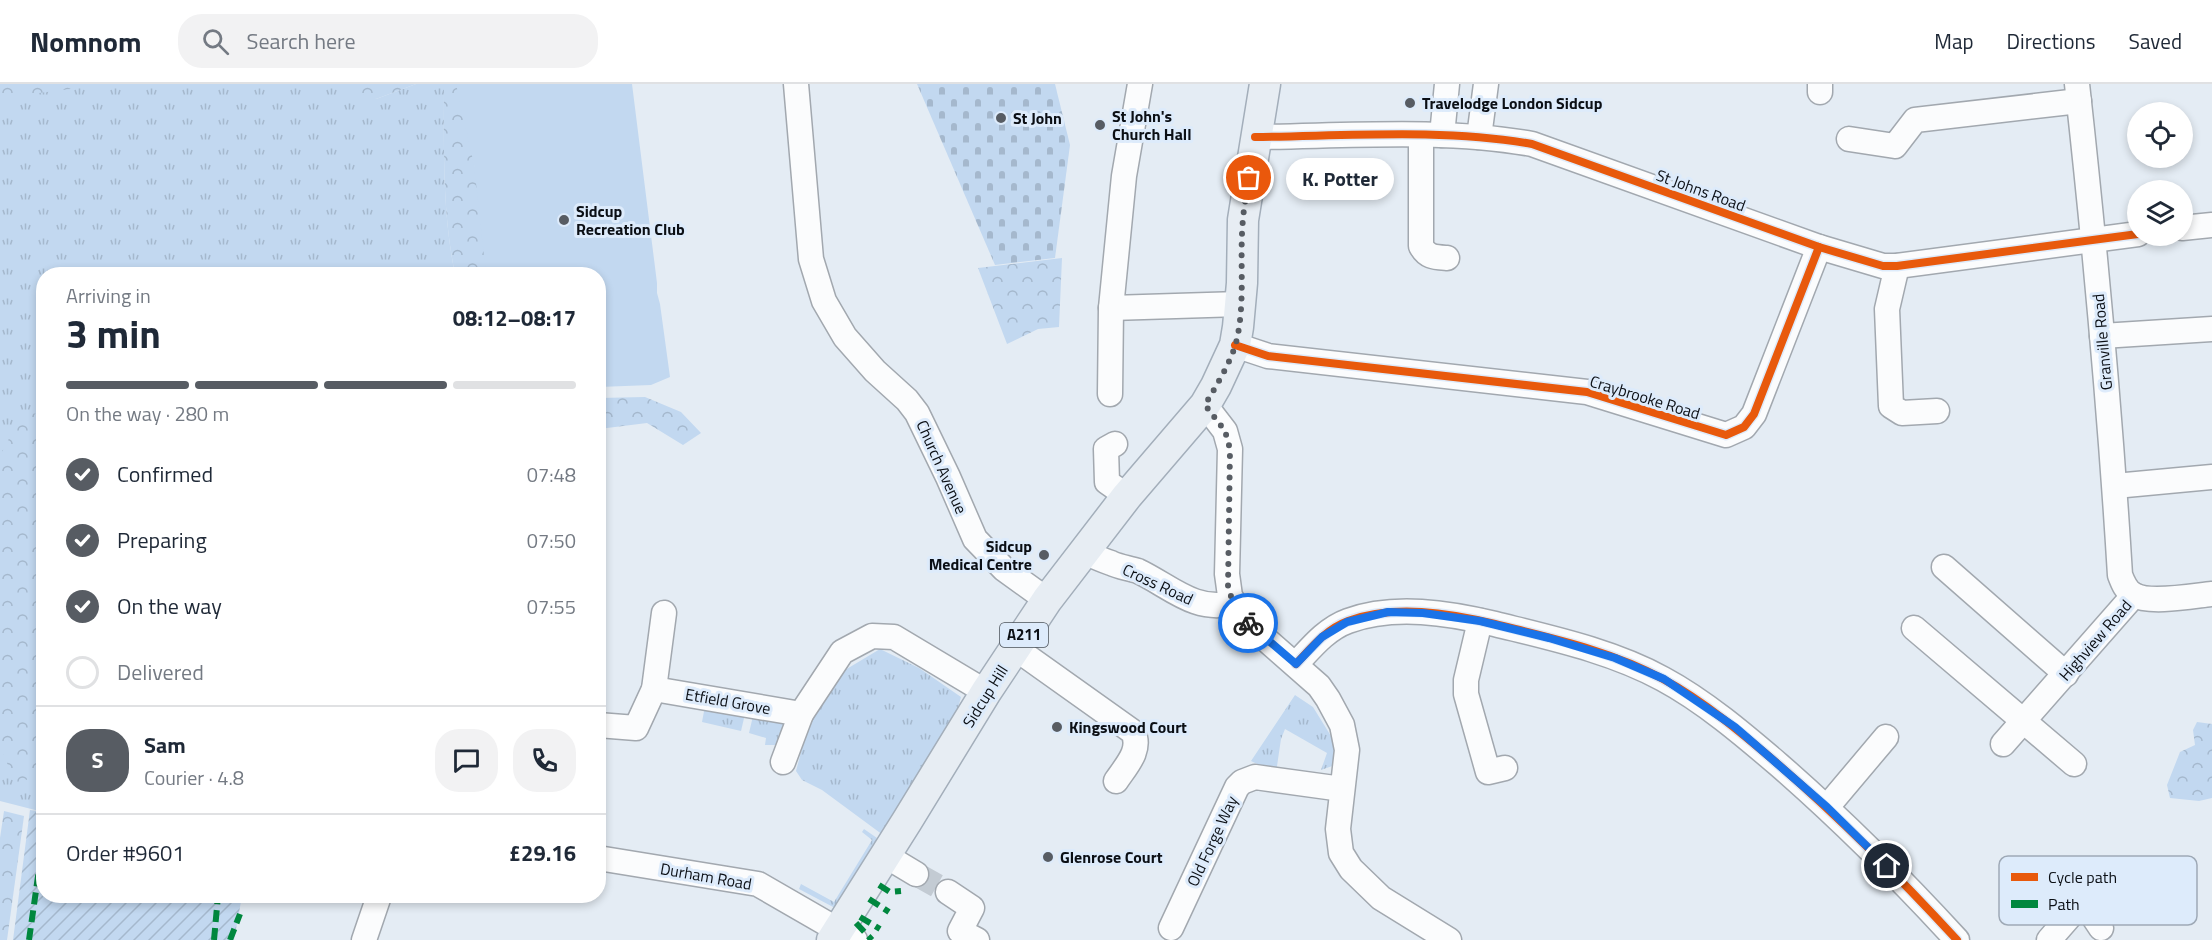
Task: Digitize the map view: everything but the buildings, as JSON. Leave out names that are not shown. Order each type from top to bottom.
[{"type":"main road","name":"A211","points":[[1235,345],[1240,304],[1243,220],[1254,137],[1265,84]]},
{"type":"main road","name":"Sidcup Hill","points":[[842,937],[886,856],[1015,648],[1047,600],[1127,496],[1205,405],[1235,345]]},
{"type":"street","name":"Church Avenue","points":[[796,84],[811,259],[824,301],[845,337],[875,371],[918,413],[975,539],[1004,569],[1047,600]]},
{"type":"street","points":[[1110,394],[1111,308],[1124,176],[1140,84]]},
{"type":"street","points":[[1446,258],[1432,257],[1420,246],[1431,135],[1447,84]]},
{"type":"street","points":[[1479,136],[1486,84]]},
{"type":"street","points":[[1849,139],[1895,146],[1915,120],[2078,93]]},
{"type":"street","name":"Granville Road","points":[[2078,93],[2102,336],[2120,575],[2126,588],[2134,595]]},
{"type":"street","name":"St Johns Road","points":[[1254,137],[1479,136],[1532,144],[1819,247],[1883,266],[2127,235]]},
{"type":"street","points":[[2193,227],[2212,225]]},
{"type":"street","name":"Craybrooke Road","points":[[1235,345],[1268,356],[1587,392],[1726,435],[1744,427],[1754,414],[1819,247]]},
{"type":"street","points":[[1897,266],[1887,309],[1891,406],[1902,413],[1937,411]]},
{"type":"street","points":[[1111,308],[1240,304]]},
{"type":"street","points":[[2102,336],[2212,328]]},
{"type":"street","points":[[1205,405],[1225,431],[1230,449],[1227,574],[1230,596],[1253,628],[1319,686],[1342,725],[1347,750],[1338,841],[1341,853],[1351,869],[1381,898],[1449,940]]},
{"type":"street","points":[[1115,444],[1106,449],[1107,482],[1127,496]]},
{"type":"street","points":[[2115,486],[2212,477]]},
{"type":"street","name":"Cross Road","points":[[1085,552],[1111,564],[1142,573],[1180,596],[1198,603],[1221,606],[1233,603]]},
{"type":"street","points":[[1944,567],[2066,674]]},
{"type":"street","name":"Highview Road","points":[[2003,744],[2134,595],[2161,598],[2212,594]]},
{"type":"street","points":[[1296,664],[1322,637],[1347,622],[1388,612],[1423,613],[1480,621],[1549,638],[1615,658],[1664,679],[1735,727],[1878,855],[1957,940]]},
{"type":"street","points":[[606,726],[636,729],[654,688],[664,613]]},
{"type":"street","points":[[1480,621],[1466,680],[1466,694],[1488,772],[1505,768]]},
{"type":"street","points":[[1914,628],[2074,764]]},
{"type":"street","points":[[783,762],[801,714],[842,652],[872,636],[894,637],[986,692]]},
{"type":"street","points":[[1015,648],[1133,732],[1137,740],[1136,750],[1116,781]]},
{"type":"street","name":"Etfield Grove","points":[[654,688],[801,714]]},
{"type":"street","points":[[1827,807],[1886,737]]},
{"type":"street","name":"Old Forge Way","points":[[1171,928],[1242,782],[1255,777],[1265,777],[1342,789]]},
{"type":"street","points":[[886,856],[916,874]]},
{"type":"street","name":"Durham Road","points":[[606,859],[758,884],[842,937]]},
{"type":"street","points":[[948,892],[972,908],[960,931],[977,940]]},
{"type":"street","points":[[364,940],[377,903]]},
{"type":"street","points":[[2049,940],[2062,925]]},
{"type":"green space","points":[[0,84],[366,84],[376,99],[416,84],[444,84],[446,203],[454,267],[36,267],[36,810],[0,801]]},
{"type":"green space","points":[[0,84],[93,84],[86,87],[0,98]]},
{"type":"green space","points":[[310,84],[416,84],[376,99],[334,85]]},
{"type":"green space","points":[[444,84],[460,84],[493,267],[454,267],[448,227],[444,155]]},
{"type":"green space","name":"Sidcup Recreation Club","points":[[456,84],[632,84],[657,293],[670,377],[651,385],[606,387],[606,267],[485,267],[474,165]]},
{"type":"green space","points":[[917,84],[1055,84],[1070,145],[1055,258],[995,265]]},
{"type":"green space","points":[[1062,258],[1059,327],[1038,329],[1007,344],[978,268]]},
{"type":"green space","points":[[0,381],[2,385],[1,454],[15,427],[31,413],[36,414],[36,774],[17,786],[0,747]]},
{"type":"green space","points":[[645,397],[681,412],[701,433],[683,445],[647,423],[606,428],[606,398]]},
{"type":"green space","points":[[880,649],[919,668],[961,697],[955,720],[883,835],[822,790],[802,780],[796,771],[808,726],[845,670]]},
{"type":"green space","points":[[1295,695],[1313,707],[1334,741],[1335,765],[1321,770],[1327,753],[1285,729],[1281,739],[1276,773],[1251,761]]},
{"type":"green space","points":[[705,706],[745,714],[741,731],[702,722]]},
{"type":"green space","points":[[753,716],[787,724],[782,745],[765,745],[766,738],[749,733]]},
{"type":"green space","points":[[2197,722],[2212,724],[2212,798],[2199,801],[2170,798],[2167,785],[2180,752],[2195,745],[2193,730]]},
{"type":"green space","points":[[30,810],[36,811],[36,903],[241,903],[234,940],[13,940]]},
{"type":"green space","points":[[4,811],[24,816],[7,940],[0,940],[0,838]]},
{"type":"green space","points":[[864,829],[877,838],[835,908],[799,889],[801,884],[834,902],[872,840],[862,832]]},
{"type":"tunnel","points":[[916,874],[948,892]]},
{"type":"marked path","points":[[879,885],[890,892],[901,891]]},
{"type":"marked path","points":[[29,940],[36,891]]},
{"type":"marked path","points":[[869,899],[889,912]]},
{"type":"marked path","points":[[214,940],[217,903]]},
{"type":"marked path","points":[[230,940],[240,914]]},
{"type":"marked path","points":[[860,917],[880,929]]},
{"type":"marked path","points":[[856,923],[872,940]]},
{"type":"cycle path","points":[[1255,137],[1429,134],[1532,144],[1819,247],[1883,266],[2127,235]]},
{"type":"cycle path","points":[[1235,345],[1268,356],[1587,392],[1726,435],[1744,427],[1754,414],[1819,247]]},
{"type":"cycle path","points":[[1296,664],[1319,640],[1340,624],[1384,613],[1422,612],[1477,620],[1559,640],[1643,669],[1708,708],[1752,742],[1848,828],[1957,940]]},
{"type":"way so far","points":[[1248,623],[1233,603],[1228,586],[1230,449],[1225,431],[1205,405],[1235,345],[1239,327],[1243,220],[1249,178]]},
{"type":"place","name":"Travelodge London Sidcup","points":[[1410,103]]},
{"type":"place","name":"St John","points":[[1001,118]]},
{"type":"place","name":"St John's Church Hall","points":[[1100,125]]},
{"type":"place","name":"K. Potter","points":[[1249,178]]},
{"type":"place","name":"Sidcup Recreation Club","points":[[564,220]]},
{"type":"place","name":"Sidcup Medical Centre","points":[[1044,555]]},
{"type":"place","name":"Kingswood Court","points":[[1057,727]]},
{"type":"place","name":"Glenrose Court","points":[[1048,857]]},
{"type":"route","points":[[1248,623],[1296,664],[1322,637],[1347,622],[1388,612],[1423,613],[1480,621],[1549,638],[1615,658],[1664,679],[1735,727],[1827,807],[1887,866]]}]
